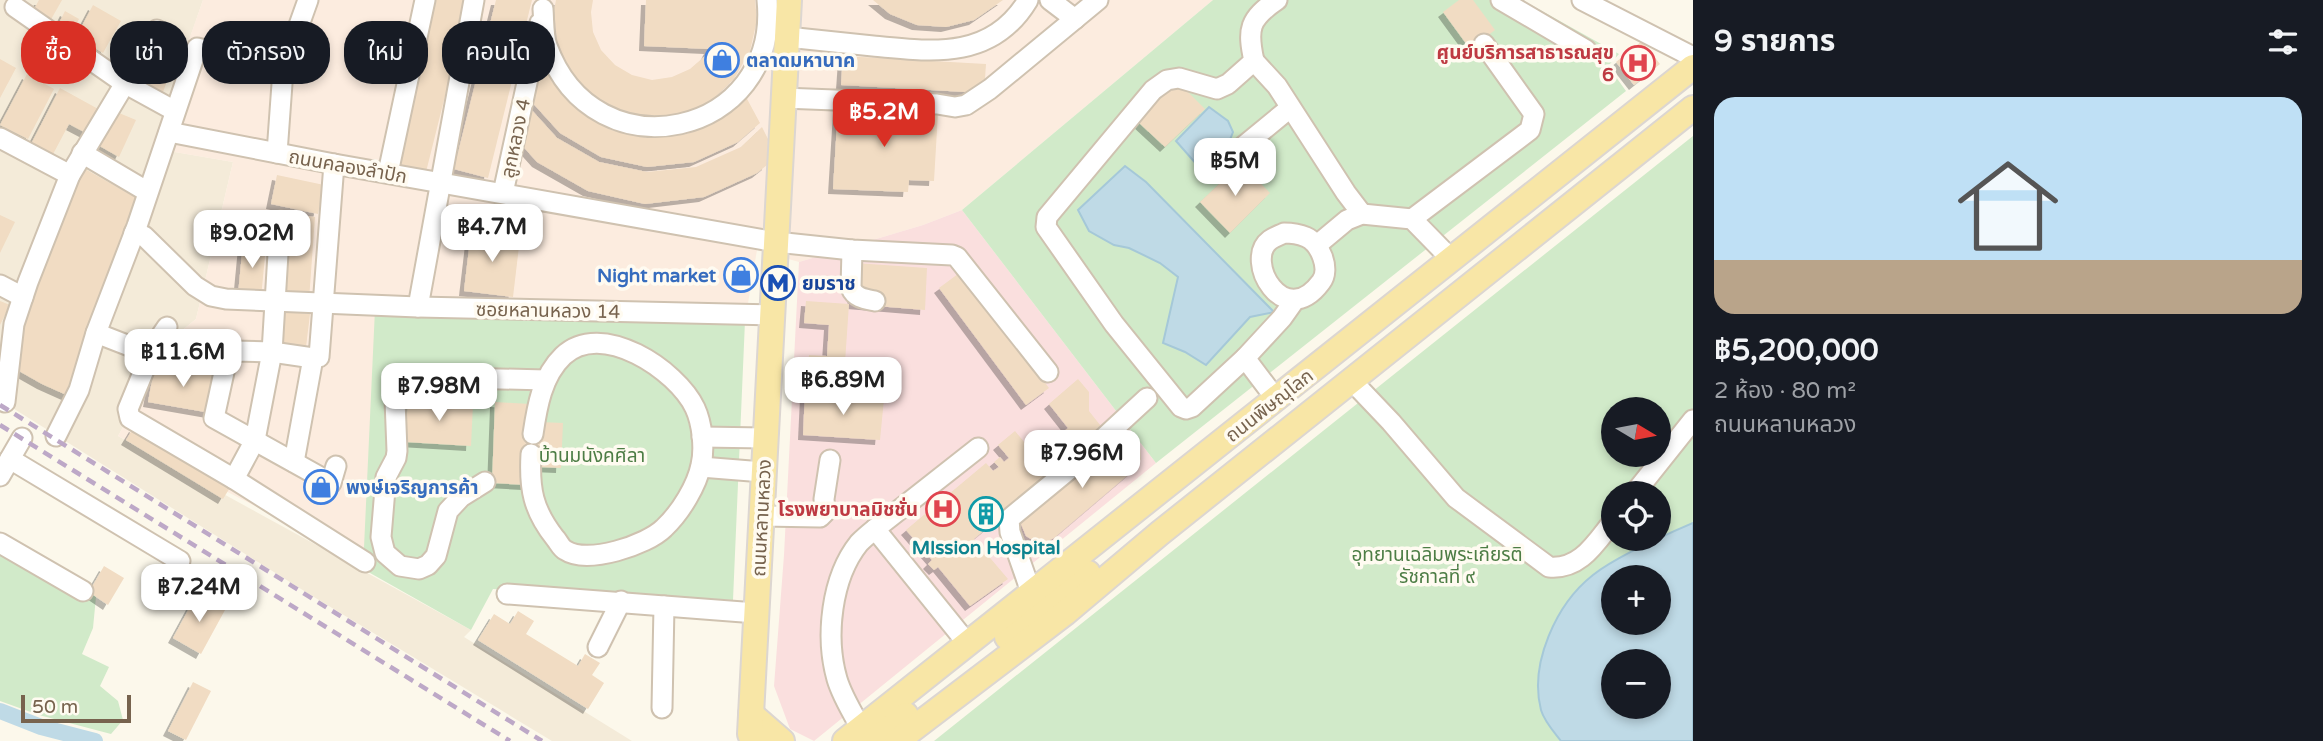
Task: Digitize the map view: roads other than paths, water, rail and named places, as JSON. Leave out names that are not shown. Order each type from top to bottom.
[{"type":"main road","name":"ถนนหลานหลวง","points":[[751,732],[789,0]]},
{"type":"main road","name":"ถนนพิษณุโลก","points":[[860,737],[967,643],[1693,67]]},
{"type":"main road","name":"ถนนพิษณุโลก","points":[[897,741],[1065,613],[1160,533],[1693,108]]},
{"type":"main road","points":[[860,737],[1151,524],[1236,458],[1261,441],[1299,423]]},
{"type":"main road","points":[[751,732],[782,741]]},
{"type":"street","points":[[300,21],[308,0]]},
{"type":"street","points":[[388,173],[425,0]]},
{"type":"street","points":[[418,307],[474,0]]},
{"type":"street","points":[[544,5],[546,43],[559,75],[581,101],[610,119],[643,128],[677,126],[709,115],[736,94],[756,66],[766,35],[767,0]]},
{"type":"street","points":[[787,37],[930,52],[957,50],[993,36],[1008,25],[1028,0]]},
{"type":"street","points":[[1051,0],[1075,19]]},
{"type":"street","points":[[783,99],[937,104],[955,107],[966,105],[990,89],[1098,0]]},
{"type":"street","points":[[1277,0],[1261,11],[1252,23],[1249,39],[1254,61],[1277,86],[1362,214]]},
{"type":"street","points":[[1501,0],[1586,50]]},
{"type":"street","points":[[1582,0],[1693,57]]},
{"type":"street","name":"ลูกหลวง 4","points":[[503,193],[544,5]]},
{"type":"street","points":[[15,7],[110,73]]},
{"type":"street","points":[[1412,219],[1530,130],[1534,122],[1534,114],[1484,44]]},
{"type":"street","points":[[56,436],[79,390],[96,333],[134,233],[197,48],[202,49]]},
{"type":"street","points":[[1254,61],[1228,84],[1217,89],[1179,78],[1167,80],[1153,90],[1046,217],[1045,227],[1114,324],[1181,407],[1186,409],[1192,407],[1245,358],[1294,301]]},
{"type":"street","points":[[756,66],[785,68]]},
{"type":"street","points":[[5,402],[14,324],[23,297],[70,174],[123,84]]},
{"type":"street","points":[[126,84],[175,111]]},
{"type":"street","points":[[277,153],[282,84]]},
{"type":"street","points":[[1212,172],[1290,108]]},
{"type":"street","name":"ถนนคลองลำปัก","points":[[169,132],[776,242],[957,257],[1048,372]]},
{"type":"street","points":[[0,138],[70,174]]},
{"type":"street","points":[[82,153],[148,191]]},
{"type":"street","points":[[333,474],[293,462],[214,418],[228,354],[233,351],[319,357],[334,164]]},
{"type":"street","points":[[1317,245],[1347,220],[1362,214],[1412,219],[1452,260]]},
{"type":"street","points":[[234,479],[255,440],[272,352],[280,221]]},
{"type":"street","name":"ซอยหลานหลวง 14","points":[[134,233],[144,236],[195,286],[211,296],[226,299],[418,307],[772,315]]},
{"type":"street","points":[[1284,233],[1306,237],[1317,245],[1325,264],[1324,278],[1314,292],[1294,301],[1282,297],[1268,282],[1260,266],[1268,241],[1284,233]]},
{"type":"street","points":[[852,250],[852,292],[875,302]]},
{"type":"street","points":[[0,285],[23,297]]},
{"type":"street","points":[[167,327],[153,346],[128,409],[130,418],[234,479],[365,562]]},
{"type":"street","points":[[96,333],[150,354]]},
{"type":"street","points":[[598,344],[645,357],[680,386],[696,409],[702,437],[701,467],[688,496],[663,529],[632,546],[598,555],[582,555],[565,550],[544,523],[531,494],[532,444],[546,380],[564,355],[581,346],[598,344]]},
{"type":"street","points":[[293,462],[313,358]]},
{"type":"street","points":[[1245,358],[1276,399]]},
{"type":"street","points":[[485,482],[461,497],[448,511],[436,556],[428,565],[419,569],[407,569],[395,563],[385,553],[381,537],[383,496],[386,477],[397,451],[395,400],[408,383],[419,377],[546,380]]},
{"type":"street","points":[[1352,381],[1456,498],[1549,567],[1563,568],[1584,557],[1601,536]]},
{"type":"street","points":[[1031,592],[1010,532],[1009,519],[1071,468],[1147,398]]},
{"type":"street","points":[[1644,481],[1693,420]]},
{"type":"street","points":[[702,437],[765,438]]},
{"type":"street","points":[[22,438],[5,467],[180,561]]},
{"type":"street","points":[[860,737],[833,662],[833,616],[844,569],[859,543],[978,448]]},
{"type":"street","points":[[761,516],[820,517],[825,512],[824,499],[830,460]]},
{"type":"street","points":[[701,467],[764,472]]},
{"type":"street","points":[[876,529],[967,643]]},
{"type":"street","points":[[0,543],[83,591]]},
{"type":"street","points":[[507,594],[756,613]]},
{"type":"street","points":[[598,647],[621,601]]},
{"type":"street","points":[[663,708],[664,606]]},
{"type":"water","points":[[1209,107],[1228,121],[1233,132],[1224,148],[1198,166],[1176,141]]},
{"type":"water","points":[[1125,166],[1146,182],[1274,312],[1250,317],[1206,365],[1163,343],[1178,277],[1160,263],[1129,248],[1114,245],[1089,231],[1078,210]]},
{"type":"water","points":[[1693,523],[1693,741],[1561,741],[1542,714],[1538,692],[1542,655],[1557,618],[1580,587],[1601,569],[1601,635],[1671,635],[1671,565],[1608,565],[1633,551],[1671,551],[1671,533]]},
{"type":"waterway","points":[[0,711],[41,727],[95,741]]},
{"type":"railway","points":[[0,405],[542,741]]},
{"type":"railway","points":[[0,425],[510,741]]},
{"type":"place","name":"ตลาดมหานาค","points":[[722,60]]},
{"type":"place","name":"ศูนย์บริการสาธารณสุข 6","points":[[1638,63]]},
{"type":"place","name":"Night market","points":[[741,275]]},
{"type":"place","name":"ยมราช","points":[[778,283]]},
{"type":"place","name":"พงษ์เจริญการค้า","points":[[321,487]]},
{"type":"place","name":"โรงพยาบาลมิชชั่น","points":[[943,509]]},
{"type":"place","name":"MIssion Hospital","points":[[986,514]]},
{"type":"park label","name":"บ้านมนังคศิลา","points":[[592,455]]},
{"type":"park label","name":"อุทยานเฉลิมพระเกียรติ รัชกาลที่ ๙","points":[[1437,565]]}]
